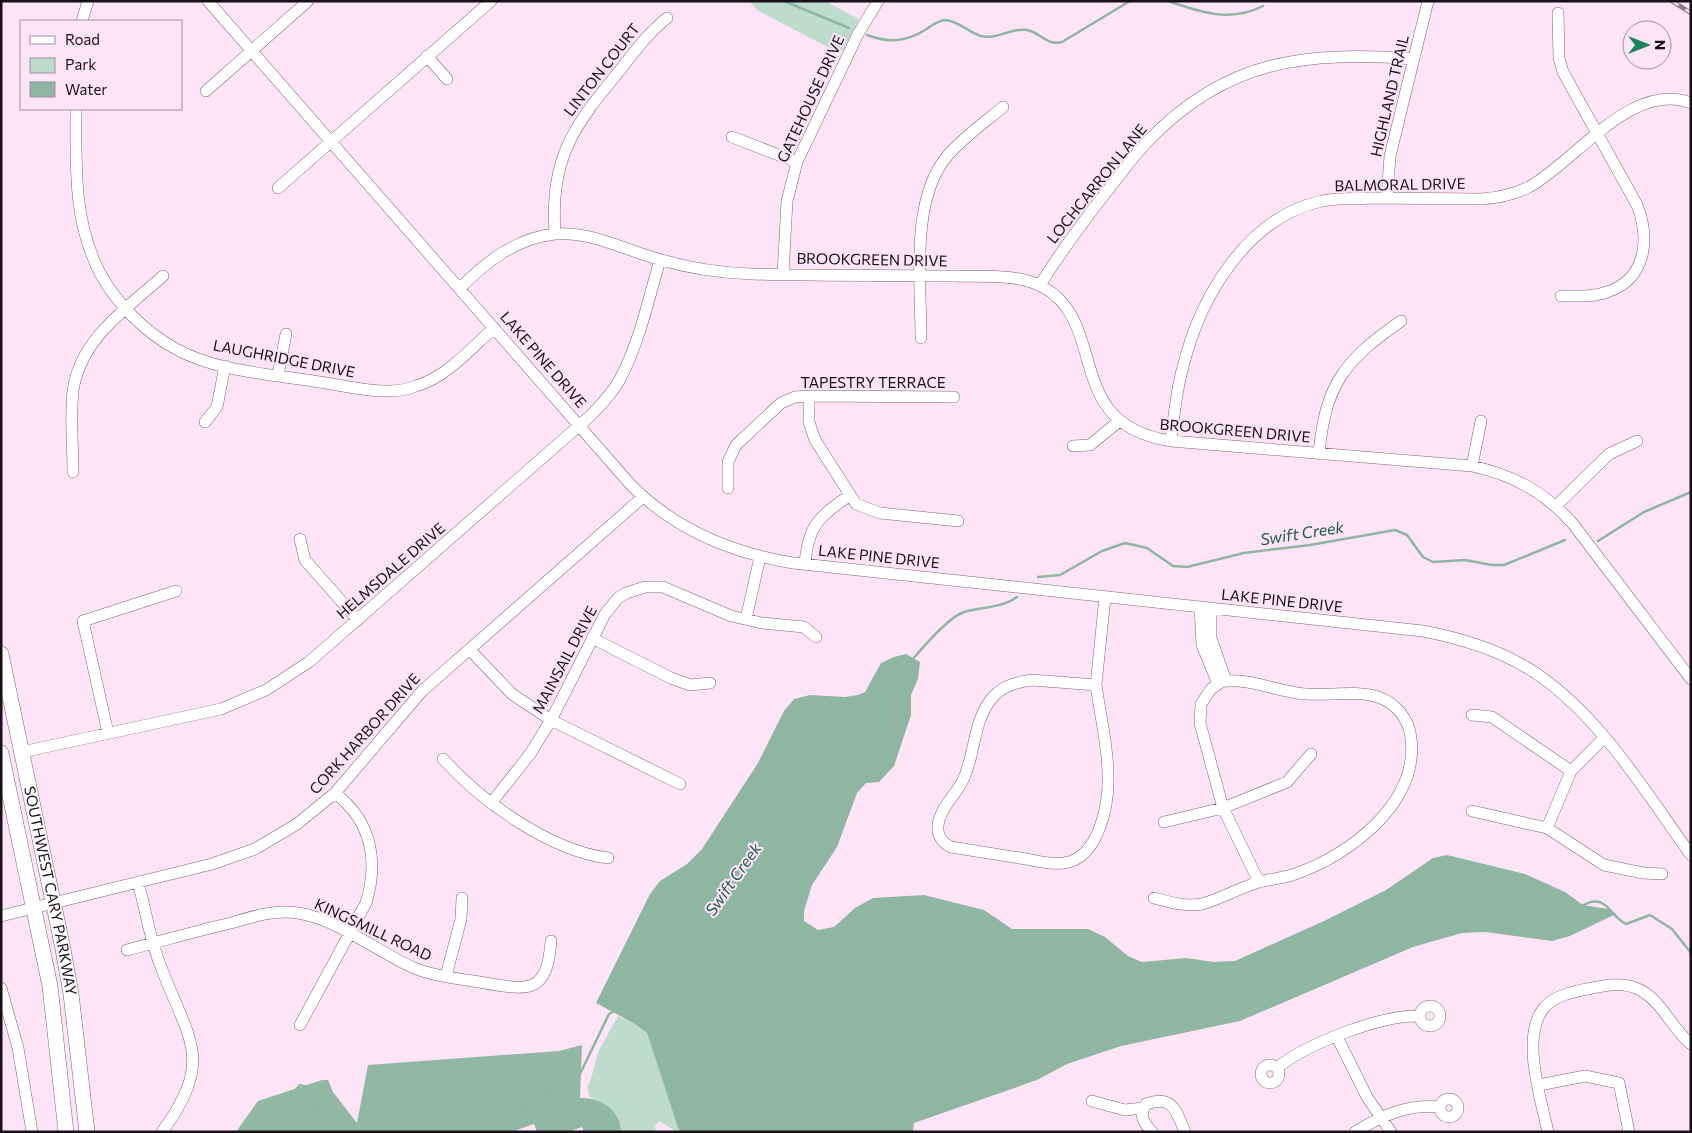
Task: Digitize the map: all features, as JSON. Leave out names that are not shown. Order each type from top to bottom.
[{"type":"main road","name":"SOUTHWEST CARY PARKWAY","points":[[1,654],[54,903],[71,994],[87,1132]]},
{"type":"main road","name":"SOUTHWEST CARY PARKWAY","points":[[1,754],[50,986],[66,1132]]},
{"type":"street","points":[[82,20],[88,1]]},
{"type":"street","name":"LAKE PINE DRIVE","points":[[208,1],[643,497],[700,534],[733,549],[760,557],[805,564],[1423,631],[1465,640],[1507,657],[1543,678],[1572,703],[1604,738],[1691,855]]},
{"type":"street","points":[[206,90],[252,52],[308,1]]},
{"type":"street","points":[[278,188],[491,1]]},
{"type":"street","name":"GATEHOUSE DRIVE","points":[[783,274],[787,201],[797,162],[858,34],[878,1]]},
{"type":"street","name":"HIGHLAND TRAIL","points":[[1387,198],[1390,156],[1428,1]]},
{"type":"street","points":[[1558,13],[1559,58],[1563,72],[1637,205],[1644,225],[1645,246],[1634,272],[1615,289],[1590,296],[1561,296]]},
{"type":"street","name":"LINTON COURT","points":[[555,234],[554,189],[570,137],[596,99],[654,27],[667,18]]},
{"type":"street","points":[[427,56],[447,79]]},
{"type":"street","name":"LOCHCARRON LANE","points":[[1040,285],[1080,226],[1147,141],[1198,99],[1253,71],[1293,60],[1333,56],[1413,59]]},
{"type":"street","name":"BALMORAL DRIVE","points":[[1171,441],[1183,365],[1197,325],[1218,284],[1250,242],[1276,220],[1313,204],[1342,199],[1481,199],[1504,197],[1530,186],[1633,108],[1647,101],[1665,98],[1691,103]]},
{"type":"street","points":[[921,338],[924,208],[936,173],[949,154],[1003,107]]},
{"type":"street","name":"LAUGHRIDGE DRIVE","points":[[76,110],[78,203],[83,230],[103,277],[126,309],[145,327],[176,349],[225,366],[377,391],[401,390],[434,379],[494,328]]},
{"type":"street","points":[[732,137],[797,162]]},
{"type":"street","name":"BROOKGREEN DRIVE","points":[[460,288],[502,252],[523,242],[555,234],[605,241],[660,260],[726,272],[1011,278],[1040,285],[1053,294],[1070,316],[1096,386],[1118,422],[1145,437],[1171,441],[1472,466],[1518,480],[1531,487],[1556,506],[1573,524],[1691,679]]},
{"type":"street","name":"HELMSDALE DRIVE","points":[[22,752],[201,715],[242,702],[295,673],[580,425],[608,396],[625,368],[637,340],[660,260]]},
{"type":"street","points":[[73,472],[73,392],[79,367],[91,344],[163,276]]},
{"type":"street","points":[[1319,454],[1324,413],[1339,377],[1355,357],[1400,320]]},
{"type":"street","points":[[278,375],[286,334]]},
{"type":"street","points":[[205,422],[217,407],[225,366]]},
{"type":"street","points":[[808,396],[811,431],[850,496],[861,508],[870,511],[958,521]]},
{"type":"street","name":"TAPESTRY TERRACE","points":[[728,488],[728,462],[736,445],[781,404],[795,397],[954,398]]},
{"type":"street","points":[[1472,466],[1481,421]]},
{"type":"street","points":[[1073,446],[1090,445],[1118,422]]},
{"type":"street","points":[[1556,506],[1609,454],[1637,441]]},
{"type":"street","points":[[805,564],[809,536],[814,526],[825,512],[850,496]]},
{"type":"street","name":"CORK HARBOR DRIVE","points":[[1,916],[212,864],[255,849],[297,824],[335,793],[406,708],[643,497]]},
{"type":"street","points":[[300,539],[305,560],[358,620]]},
{"type":"street","points":[[746,619],[760,557]]},
{"type":"street","name":"MAINSAIL DRIVE","points":[[492,802],[530,754],[550,720],[605,614],[618,598],[645,586],[663,587],[678,591],[724,613],[746,619],[804,627],[816,637]]},
{"type":"street","points":[[108,733],[83,621],[176,591]]},
{"type":"street","points":[[1096,685],[1032,680],[1015,683],[993,697],[981,718],[965,775],[939,821],[939,834],[944,842],[951,847],[1058,864],[1073,860],[1086,852],[1096,836],[1101,821],[1108,777],[1096,685],[1105,597]]},
{"type":"street","points":[[1206,608],[1202,645],[1222,682]]},
{"type":"street","points":[[592,638],[671,678],[690,685],[710,683]]},
{"type":"street","points":[[470,650],[512,694],[550,720],[680,784]]},
{"type":"street","points":[[1154,898],[1186,905],[1202,904],[1259,882],[1293,875],[1335,855],[1389,811],[1404,788],[1412,762],[1411,736],[1408,726],[1396,706],[1377,696],[1364,694],[1305,694],[1222,682],[1206,695],[1199,714],[1209,761],[1223,808],[1259,882]]},
{"type":"street","points":[[1472,715],[1492,717],[1570,771]]},
{"type":"street","points":[[1547,828],[1570,771],[1604,738]]},
{"type":"street","points":[[1164,822],[1223,808],[1288,782],[1311,754]]},
{"type":"street","points":[[442,758],[455,772],[519,822],[576,851],[590,856],[608,858]]},
{"type":"street","points":[[300,1025],[350,934],[366,903],[372,886],[373,857],[368,834],[362,822],[335,793]]},
{"type":"street","points":[[1472,811],[1547,828],[1604,865],[1643,873],[1662,874]]},
{"type":"street","points":[[138,882],[152,943],[184,1021],[193,1056],[188,1091],[178,1110],[162,1132]]},
{"type":"street","points":[[446,976],[461,919],[462,898]]},
{"type":"street","name":"KINGSMILL ROAD","points":[[127,950],[244,920],[285,912],[311,916],[415,968],[509,988],[522,988],[540,980],[549,965],[551,941]]},
{"type":"street","points":[[1548,1132],[1532,1046],[1535,1026],[1543,1008],[1551,1002],[1571,992],[1622,984],[1640,990],[1653,999],[1683,1038],[1691,1044]]},
{"type":"street","points":[[1,988],[18,1048],[32,1132]]},
{"type":"street","points":[[1277,1068],[1294,1056],[1337,1037],[1387,1019],[1420,1016]]},
{"type":"street","points":[[1337,1037],[1354,1074],[1379,1117],[1391,1132]]},
{"type":"street","points":[[1539,1085],[1585,1076],[1619,1083],[1629,1132]]},
{"type":"street","points":[[1092,1101],[1125,1110],[1143,1108],[1146,1104],[1155,1101],[1167,1102],[1175,1110],[1185,1132]]},
{"type":"street","points":[[1355,1132],[1379,1117],[1412,1106],[1440,1107]]},
{"type":"street","points":[[1143,1108],[1143,1119],[1152,1132]]},
{"type":"green space","points":[[749,1],[825,1],[859,19],[843,50],[835,51],[757,10]]},
{"type":"green space","points":[[618,1016],[635,1024],[647,1033],[678,1128],[681,1132],[677,1132],[659,1121],[655,1127],[656,1132],[621,1132],[618,1119],[612,1110],[590,1097],[587,1088],[598,1052]]},
{"type":"shaded area","points":[[582,1045],[580,1098],[595,1100],[608,1106],[617,1117],[621,1132],[584,1132],[582,1127],[568,1132],[537,1132],[534,1124],[511,1132],[236,1132],[258,1101],[322,1080],[328,1080],[333,1092],[357,1123],[368,1065],[559,1051]]},
{"type":"water","points":[[906,654],[920,662],[918,679],[911,695],[911,715],[894,766],[879,782],[866,783],[857,793],[837,847],[812,885],[804,911],[804,921],[818,930],[834,927],[855,908],[873,898],[924,895],[984,910],[1012,929],[1088,929],[1105,937],[1128,956],[1142,962],[1186,958],[1214,962],[1235,961],[1324,921],[1386,890],[1433,858],[1447,855],[1525,874],[1565,892],[1583,905],[1608,909],[1616,914],[1570,936],[1552,941],[1485,932],[1462,933],[1413,947],[1240,1021],[1121,1046],[1067,1064],[1037,1080],[914,1123],[913,1132],[681,1132],[678,1128],[647,1033],[635,1024],[596,1003],[650,894],[660,881],[687,864],[702,849],[758,763],[784,711],[794,699],[810,695],[845,697],[858,695],[865,692],[881,663]]},
{"type":"waterway","points":[[784,1],[849,28]]},
{"type":"waterway","points":[[867,35],[890,40],[904,39],[918,34],[937,22],[946,20],[955,22],[981,36],[987,37],[1015,30],[1027,30],[1056,43],[1062,42],[1130,1]]},
{"type":"waterway","points":[[1168,1],[1203,12],[1227,15],[1239,14],[1263,6]]},
{"type":"waterway","name":"Swift Creek","points":[[1598,541],[1644,512],[1691,492]]},
{"type":"waterway","name":"Swift Creek","points":[[1038,577],[1060,575],[1102,551],[1125,543],[1147,548],[1173,566],[1187,567],[1244,553],[1310,545],[1395,530],[1407,535],[1423,557],[1433,562],[1465,560],[1492,565],[1504,565],[1565,540]]},
{"type":"waterway","name":"Swift Creek","points":[[912,660],[936,633],[958,615],[1005,603],[1017,597]]},
{"type":"waterway","points":[[1582,906],[1590,902],[1597,901],[1602,903],[1620,921],[1626,924],[1650,915],[1672,929],[1691,953]]},
{"type":"waterway","name":"Swift Creek","points":[[440,1132],[481,1118],[524,1109],[535,1099],[547,1095],[557,1079],[580,1074],[609,1014],[613,1012]]},
{"type":"waterway","name":"Swift Creek","points":[[257,1132],[300,1085],[306,1087],[316,1109],[324,1112],[337,1111],[360,1132]]},
{"type":"railway","points":[[1672,1],[1691,13]]}]
